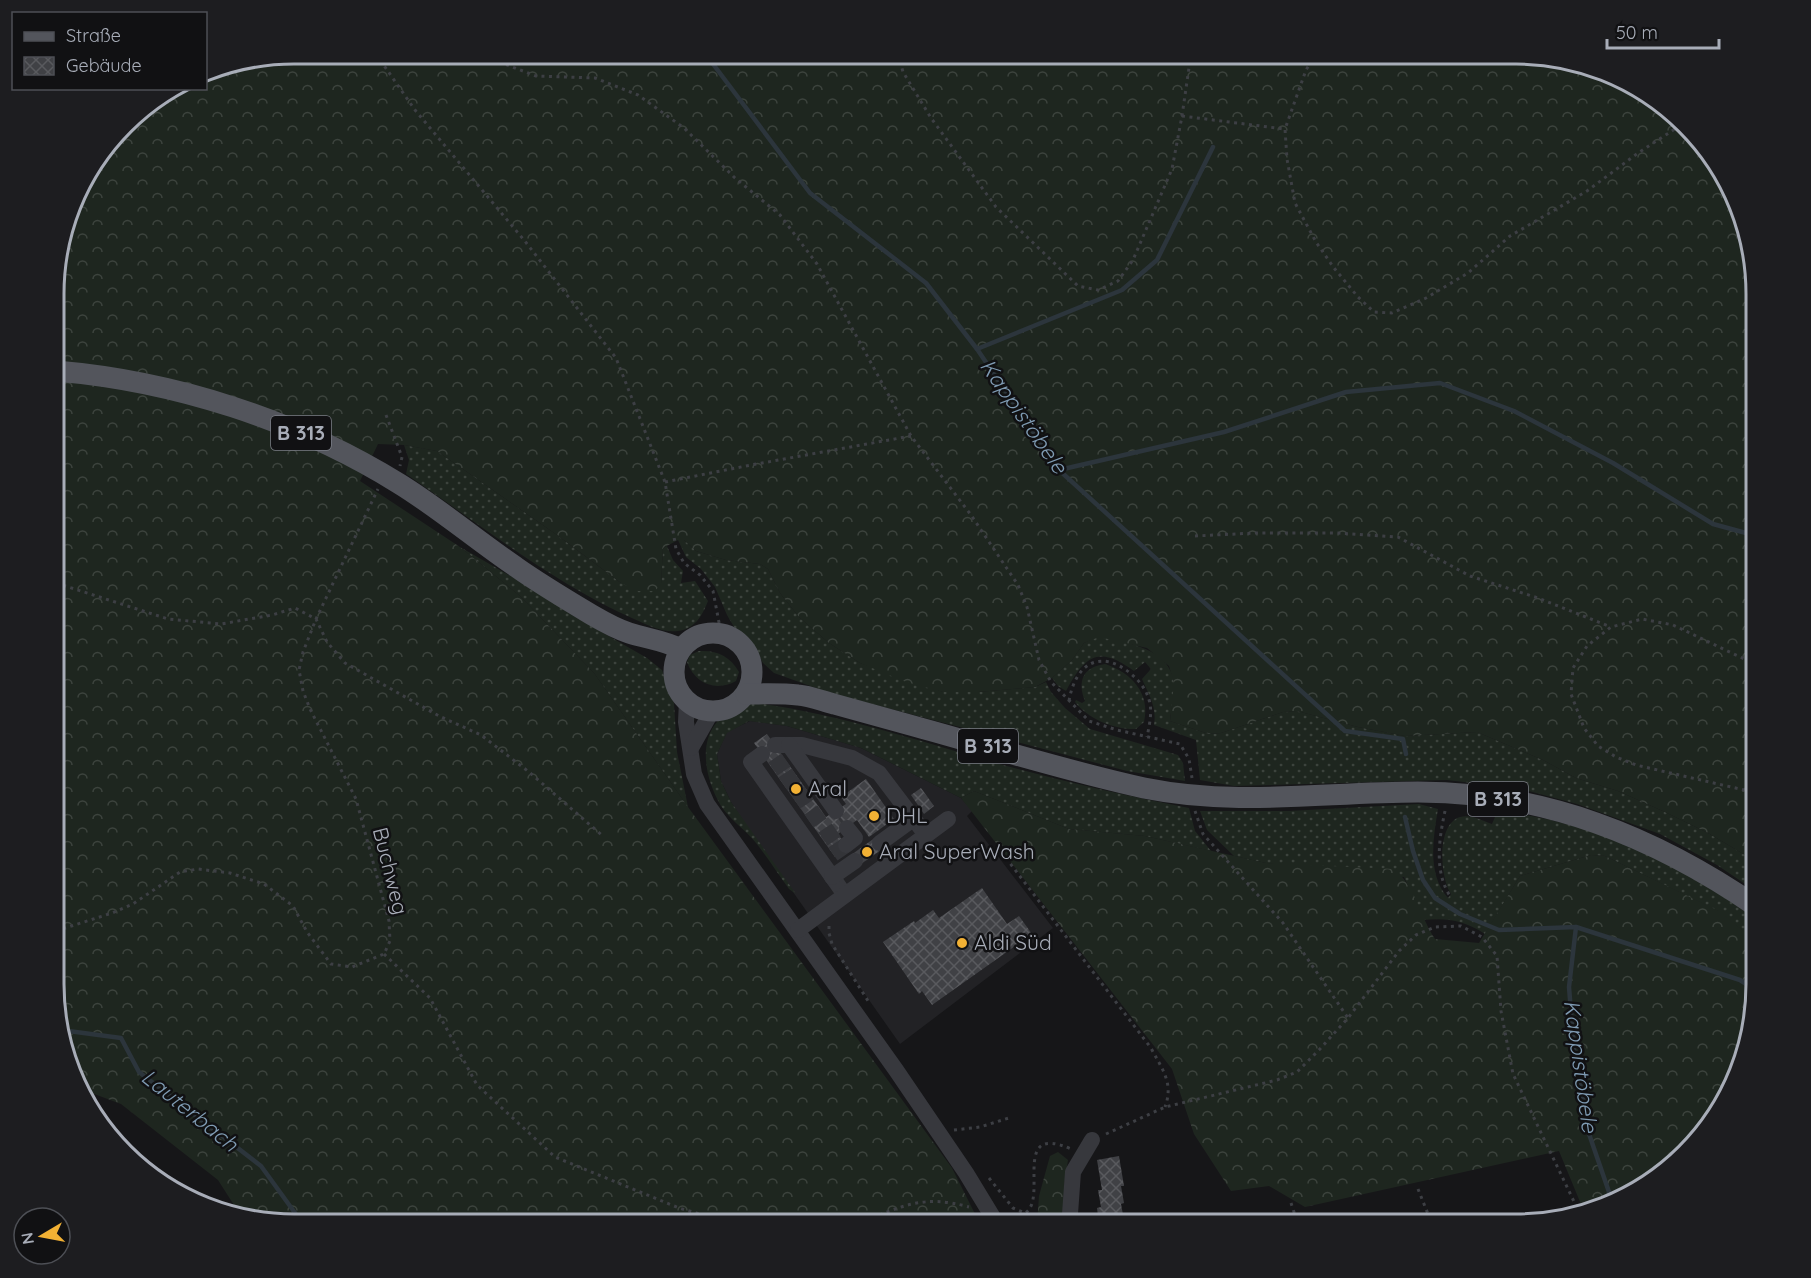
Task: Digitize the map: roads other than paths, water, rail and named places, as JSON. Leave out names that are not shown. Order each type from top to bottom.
[{"type":"main road","name":"B 313","points":[[64,372],[93,374],[178,391],[254,414],[321,441],[391,479],[466,530],[515,567],[594,616],[629,633],[666,641],[678,658]]},
{"type":"main road","points":[[721,633],[739,642],[747,652],[752,665],[750,685],[746,694],[725,709],[712,711],[699,708],[687,701],[679,691],[675,679],[678,658],[690,640],[702,634],[721,633]]},
{"type":"main road","name":"B 313","points":[[752,665],[799,695]]},
{"type":"main road","name":"B 313","points":[[746,694],[799,695],[1143,788],[1185,791],[1215,798],[1272,799],[1418,792],[1521,802],[1587,820],[1631,836],[1679,858],[1721,882],[1746,900]]},
{"type":"street","points":[[687,701],[686,722],[694,774],[707,804],[943,1138],[991,1214]]},
{"type":"street","points":[[691,748],[712,711]]},
{"type":"street","points":[[777,758],[802,745],[852,758],[879,773],[926,836]]},
{"type":"street","points":[[777,758],[802,798],[819,815],[817,843],[834,854]]},
{"type":"street","points":[[777,758],[802,798],[819,815]]},
{"type":"street","points":[[880,843],[913,819]]},
{"type":"street","points":[[798,930],[948,819]]},
{"type":"street","points":[[845,895],[832,877],[834,854],[855,838],[847,828]]},
{"type":"street","points":[[832,877],[855,861]]},
{"type":"street","points":[[1070,1214],[1073,1172],[1088,1147]]},
{"type":"waterway","name":"Kappistöbele","points":[[713,64],[810,193],[926,283],[977,349],[1059,470],[1345,731],[1403,739],[1406,754]]},
{"type":"waterway","points":[[977,349],[1122,290],[1157,260],[1213,147]]},
{"type":"waterway","points":[[1059,470],[1224,432],[1346,392],[1440,383],[1514,411],[1613,463],[1713,524],[1746,533]]},
{"type":"waterway","name":"Kappistöbele","points":[[1405,817],[1423,880],[1435,898],[1460,914],[1499,930],[1576,927],[1746,984]]},
{"type":"waterway","name":"Kappistöbele","points":[[1576,927],[1569,987],[1574,1049],[1588,1131],[1609,1194]]},
{"type":"waterway","name":"Lauterbach","points":[[69,1031],[121,1038],[139,1072],[261,1166],[296,1214]]},
{"type":"tunnel","points":[[773,769],[786,760]]},
{"type":"tunnel","points":[[783,784],[796,775]]},
{"type":"tunnel","points":[[796,802],[809,793]]},
{"type":"tunnel","points":[[809,821],[822,812]]},
{"type":"tunnel","points":[[823,839],[845,824]]},
{"type":"tunnel","points":[[833,854],[846,845]]},
{"type":"place","name":"Aral","points":[[796,789]]},
{"type":"place","name":"DHL","points":[[874,816]]},
{"type":"place","name":"Aral SuperWash","points":[[867,852]]},
{"type":"place","name":"Aldi Süd","points":[[962,943]]}]
